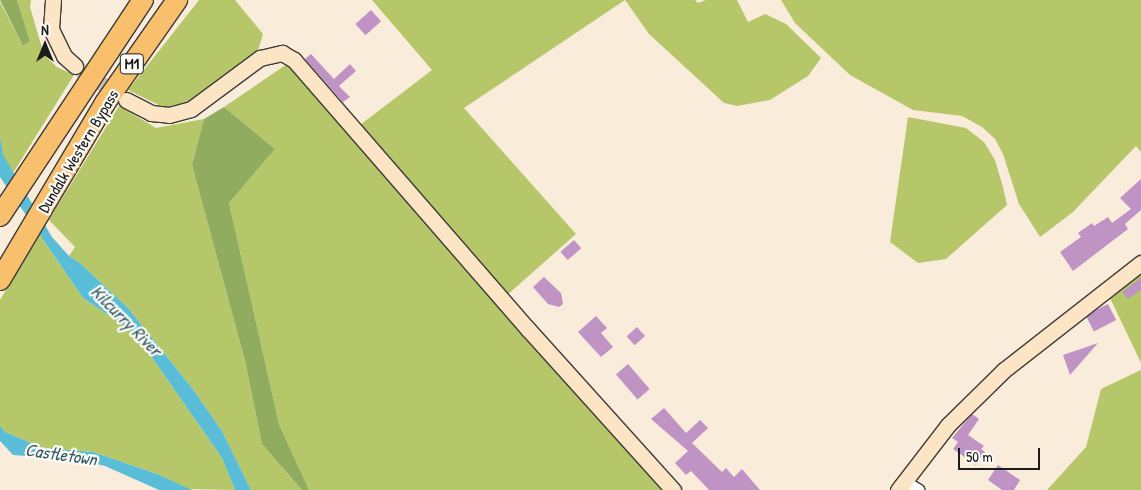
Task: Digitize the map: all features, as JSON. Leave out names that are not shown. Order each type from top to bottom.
[{"type":"highway","name":"Dundalk Western Bypass","points":[[1,214],[25,175],[143,0]]},
{"type":"highway","name":"Dundalk Western Bypass","points":[[0,280],[105,103],[177,0]]},
{"type":"street","points":[[53,0],[51,29],[64,56],[76,66]]},
{"type":"street","points":[[126,100],[151,113],[181,112],[191,109],[260,58],[273,54],[282,54],[294,60],[528,329],[673,490]]},
{"type":"street","points":[[919,490],[901,485],[948,425],[1004,370],[1141,263]]},
{"type":"green space","points":[[0,0],[17,0],[30,41],[23,46]]},
{"type":"green space","points":[[17,0],[31,0],[30,7],[44,55],[57,67],[74,75],[13,173],[2,155],[0,136],[0,2],[23,46],[30,41]]},
{"type":"green space","points":[[199,0],[235,0],[263,34],[257,54],[187,103],[163,107],[128,90]]},
{"type":"green space","points":[[372,0],[625,0],[464,108],[576,234],[506,296],[360,125],[432,70]]},
{"type":"green space","points":[[625,0],[695,0],[698,3],[706,0],[737,0],[748,22],[765,14],[786,24],[821,58],[808,76],[770,100],[737,106],[724,103],[649,34]]},
{"type":"green space","points":[[781,0],[1141,0],[1141,152],[1136,146],[1073,212],[1040,237],[1019,204],[1003,154],[995,139],[982,127],[962,116],[913,110],[850,75],[795,23]]},
{"type":"green space","points":[[287,64],[663,490],[309,490],[279,424],[229,203],[275,149],[224,107]]},
{"type":"green space","points":[[119,106],[156,128],[204,119],[192,165],[245,361],[262,444],[302,490],[251,490],[222,431],[192,388],[128,308],[80,263],[69,256],[75,247],[49,220]]},
{"type":"green space","points":[[224,107],[275,149],[229,203],[279,424],[309,490],[302,490],[262,444],[245,361],[192,165],[204,119]]},
{"type":"green space","points":[[908,117],[966,128],[984,142],[995,160],[1003,187],[1007,205],[946,259],[918,263],[890,242]]},
{"type":"green space","points":[[39,234],[83,298],[135,333],[222,458],[235,490],[188,489],[157,474],[93,452],[43,448],[5,432],[0,426],[0,300]]},
{"type":"green space","points":[[1141,271],[1141,363],[1110,298]]},
{"type":"green space","points":[[1141,370],[1141,490],[1047,490],[1086,447],[1101,389]]},
{"type":"water","name":"Kilcurry River","points":[[0,136],[3,155],[52,237],[69,256],[80,263],[128,308],[192,388],[222,431],[251,490],[235,490],[222,458],[135,333],[83,298],[0,177]]},
{"type":"water","name":"Castletown","points":[[0,426],[5,432],[43,448],[93,452],[157,474],[192,490],[159,490],[105,466],[81,460],[13,455],[0,441]]},
{"type":"building","points":[[371,10],[381,21],[365,35],[355,24]]},
{"type":"building","points":[[311,54],[334,79],[350,64],[356,71],[339,86],[350,97],[343,102],[305,59]]},
{"type":"building","points":[[1141,179],[1141,210],[1125,224],[1128,229],[1073,271],[1060,252],[1081,237],[1078,233],[1092,223],[1094,226],[1108,217],[1112,223],[1131,209],[1120,198]]},
{"type":"building","points":[[574,240],[581,248],[568,260],[560,252]]},
{"type":"building","points":[[544,277],[561,293],[563,304],[559,307],[548,304],[533,287]]},
{"type":"building","points":[[1141,278],[1141,290],[1128,299],[1122,292]]},
{"type":"building","points":[[1108,304],[1116,320],[1094,331],[1086,315]]},
{"type":"building","points":[[596,316],[607,328],[601,333],[613,347],[601,357],[578,332]]},
{"type":"building","points":[[637,327],[645,336],[635,345],[627,336]]},
{"type":"building","points":[[1098,343],[1070,375],[1063,355]]},
{"type":"building","points":[[628,364],[650,389],[638,399],[616,374]]},
{"type":"building","points":[[664,408],[686,433],[700,420],[708,428],[692,443],[722,472],[726,468],[734,477],[742,469],[760,490],[709,490],[691,471],[686,475],[675,463],[688,451],[651,419]]},
{"type":"building","points":[[972,414],[979,419],[968,435],[984,446],[981,449],[985,452],[976,465],[953,449],[958,442],[952,438]]},
{"type":"building","points":[[998,465],[1020,480],[1014,490],[1002,490],[988,480]]},
{"type":"tunnel","points":[[75,66],[122,97]]}]
